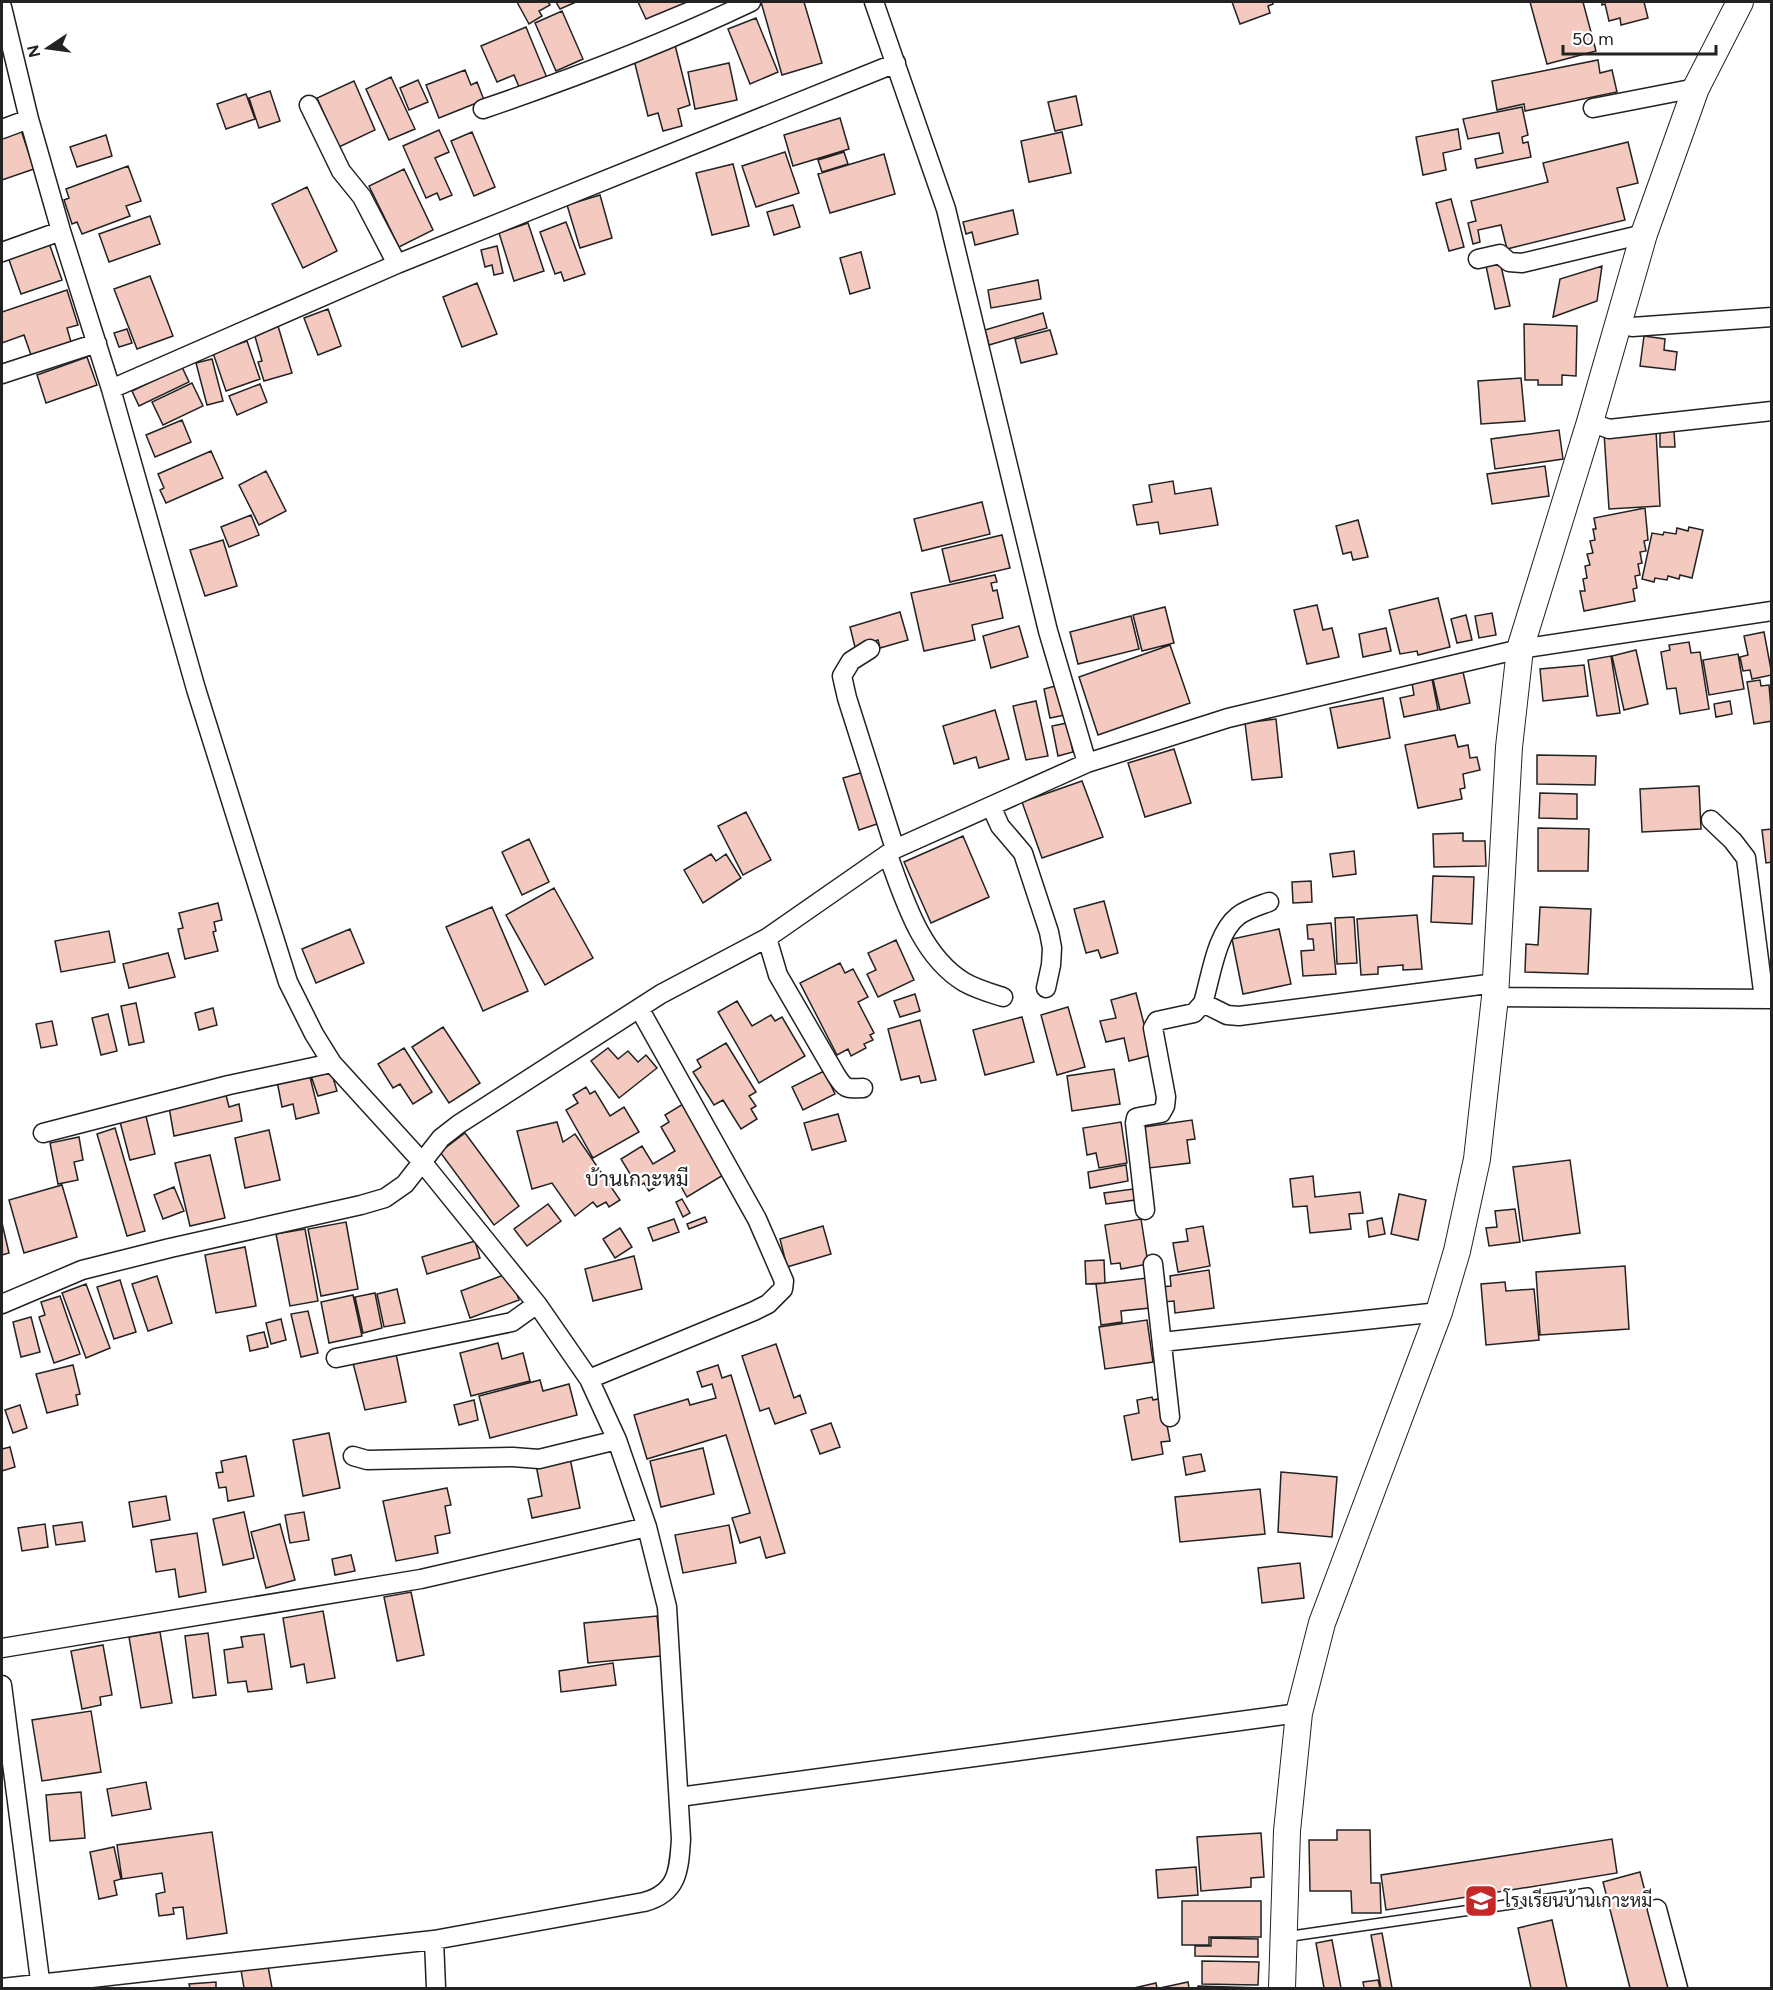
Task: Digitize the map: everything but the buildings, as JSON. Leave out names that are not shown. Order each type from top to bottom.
[{"type":"street","points":[[483,109],[542,89],[751,2]]},
{"type":"street","points":[[874,2],[946,209],[1048,631],[1087,763]]},
{"type":"street","points":[[1282,1989],[1287,1831],[1299,1713],[1322,1623],[1439,1312],[1477,1160],[1496,990],[1509,747],[1520,649],[1590,422],[1644,234],[1696,88],[1740,2]]},
{"type":"street","points":[[2,7],[29,119],[61,231],[111,389],[196,689],[288,982],[332,1063],[423,1163],[537,1304],[589,1379],[617,1440],[647,1527],[667,1607],[681,1839],[680,1860],[671,1887],[664,1895],[644,1902],[434,1940],[2,1989]]},
{"type":"street","points":[[111,389],[397,264],[896,63]]},
{"type":"street","points":[[1593,108],[1696,88]]},
{"type":"street","points":[[309,105],[341,171],[362,197],[397,264]]},
{"type":"street","points":[[2,129],[29,119]]},
{"type":"street","points":[[2,252],[61,231]]},
{"type":"street","points":[[1478,259],[1500,254],[1509,262],[1522,263],[1644,234]]},
{"type":"street","points":[[1619,323],[1632,327],[1772,316]]},
{"type":"street","points":[[2,374],[97,343]]},
{"type":"street","points":[[1590,422],[1609,429],[1772,411]]},
{"type":"street","points":[[2,1304],[82,1270],[385,1198],[405,1184],[441,1138],[465,1119],[639,1008],[767,938],[891,852],[1087,763],[1228,718],[1520,649],[1772,611]]},
{"type":"street","points":[[870,649],[851,661],[842,676],[891,852],[914,921],[926,943],[941,962],[964,982],[1003,997]]},
{"type":"street","points":[[991,806],[1000,826],[1023,853],[1048,932],[1052,948],[1046,988]]},
{"type":"street","points":[[1203,1003],[1227,1015],[1239,1016],[1496,990],[1768,999],[1746,858],[1733,841],[1711,820]]},
{"type":"street","points":[[1145,1210],[1135,1123],[1139,1117],[1161,1113],[1166,1106],[1167,1097],[1154,1024],[1161,1019],[1194,1013],[1203,1003],[1221,939],[1226,929],[1244,912],[1269,902]]},
{"type":"street","points":[[767,938],[778,975],[836,1075],[844,1087],[863,1088]]},
{"type":"street","points":[[589,1379],[754,1311],[768,1304],[783,1289],[784,1281],[757,1219],[639,1008]]},
{"type":"street","points":[[43,1133],[229,1085],[332,1063]]},
{"type":"street","points":[[1153,1264],[1170,1417]]},
{"type":"street","points":[[336,1358],[512,1322],[537,1304]]},
{"type":"street","points":[[1162,1342],[1439,1312]]},
{"type":"street","points":[[353,1456],[367,1461],[513,1457],[539,1459],[617,1440]]},
{"type":"street","points":[[2,1648],[421,1579],[647,1527]]},
{"type":"street","points":[[2,1685],[41,1986]]},
{"type":"street","points":[[679,1797],[1299,1713]]},
{"type":"street","points":[[1657,1909],[1678,1989]]},
{"type":"street","points":[[434,1940],[436,1989]]},
{"type":"lane","points":[[1285,1937],[1588,1893]]},
{"type":"place","name":"โรงเรียนบ้านเกาะหมี","points":[[1481,1901]]},
{"type":"district","name":"บ้านเกาะหมี","points":[[637,1178]]}]
